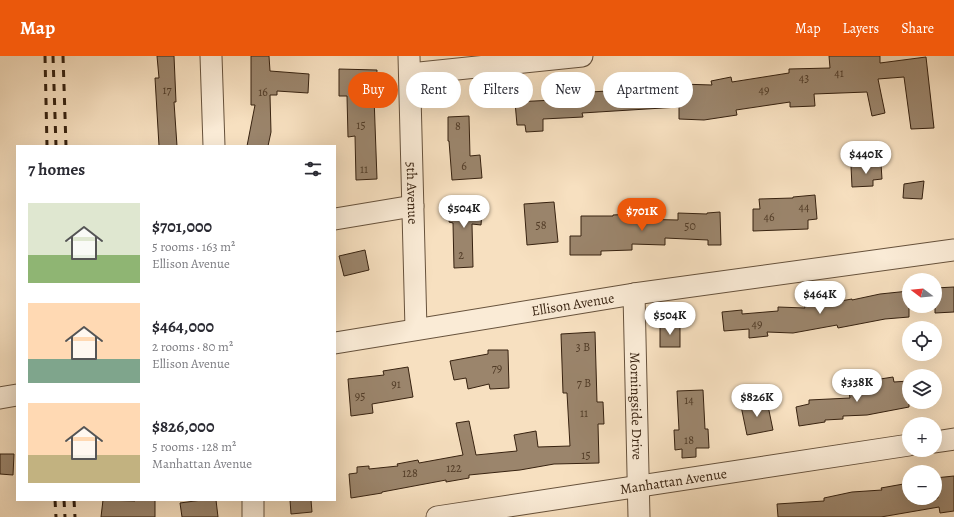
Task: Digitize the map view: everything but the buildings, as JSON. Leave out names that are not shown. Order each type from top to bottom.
[{"type":"street","points":[[211,56],[214,145]]},
{"type":"street","points":[[410,65],[582,56]]},
{"type":"street","name":"5th Avenue","points":[[410,65],[416,329]]},
{"type":"street","points":[[336,219],[413,206]]},
{"type":"street","name":"Ellison Avenue","points":[[336,343],[634,294],[954,250]]},
{"type":"street","name":"Morningside Drive","points":[[634,294],[639,517]]},
{"type":"street","points":[[0,398],[16,395]]},
{"type":"street","points":[[942,441],[954,439]]},
{"type":"street","name":"Manhattan Avenue","points":[[437,517],[902,447]]},
{"type":"street","points":[[253,501],[253,517]]},
{"type":"railway","points":[[45,56],[47,145]]},
{"type":"railway","points":[[53,56],[56,145]]},
{"type":"railway","points":[[63,56],[66,145]]},
{"type":"railway","points":[[55,501],[56,517]]},
{"type":"railway","points":[[64,501],[65,517]]},
{"type":"railway","points":[[74,501],[75,517]]}]
